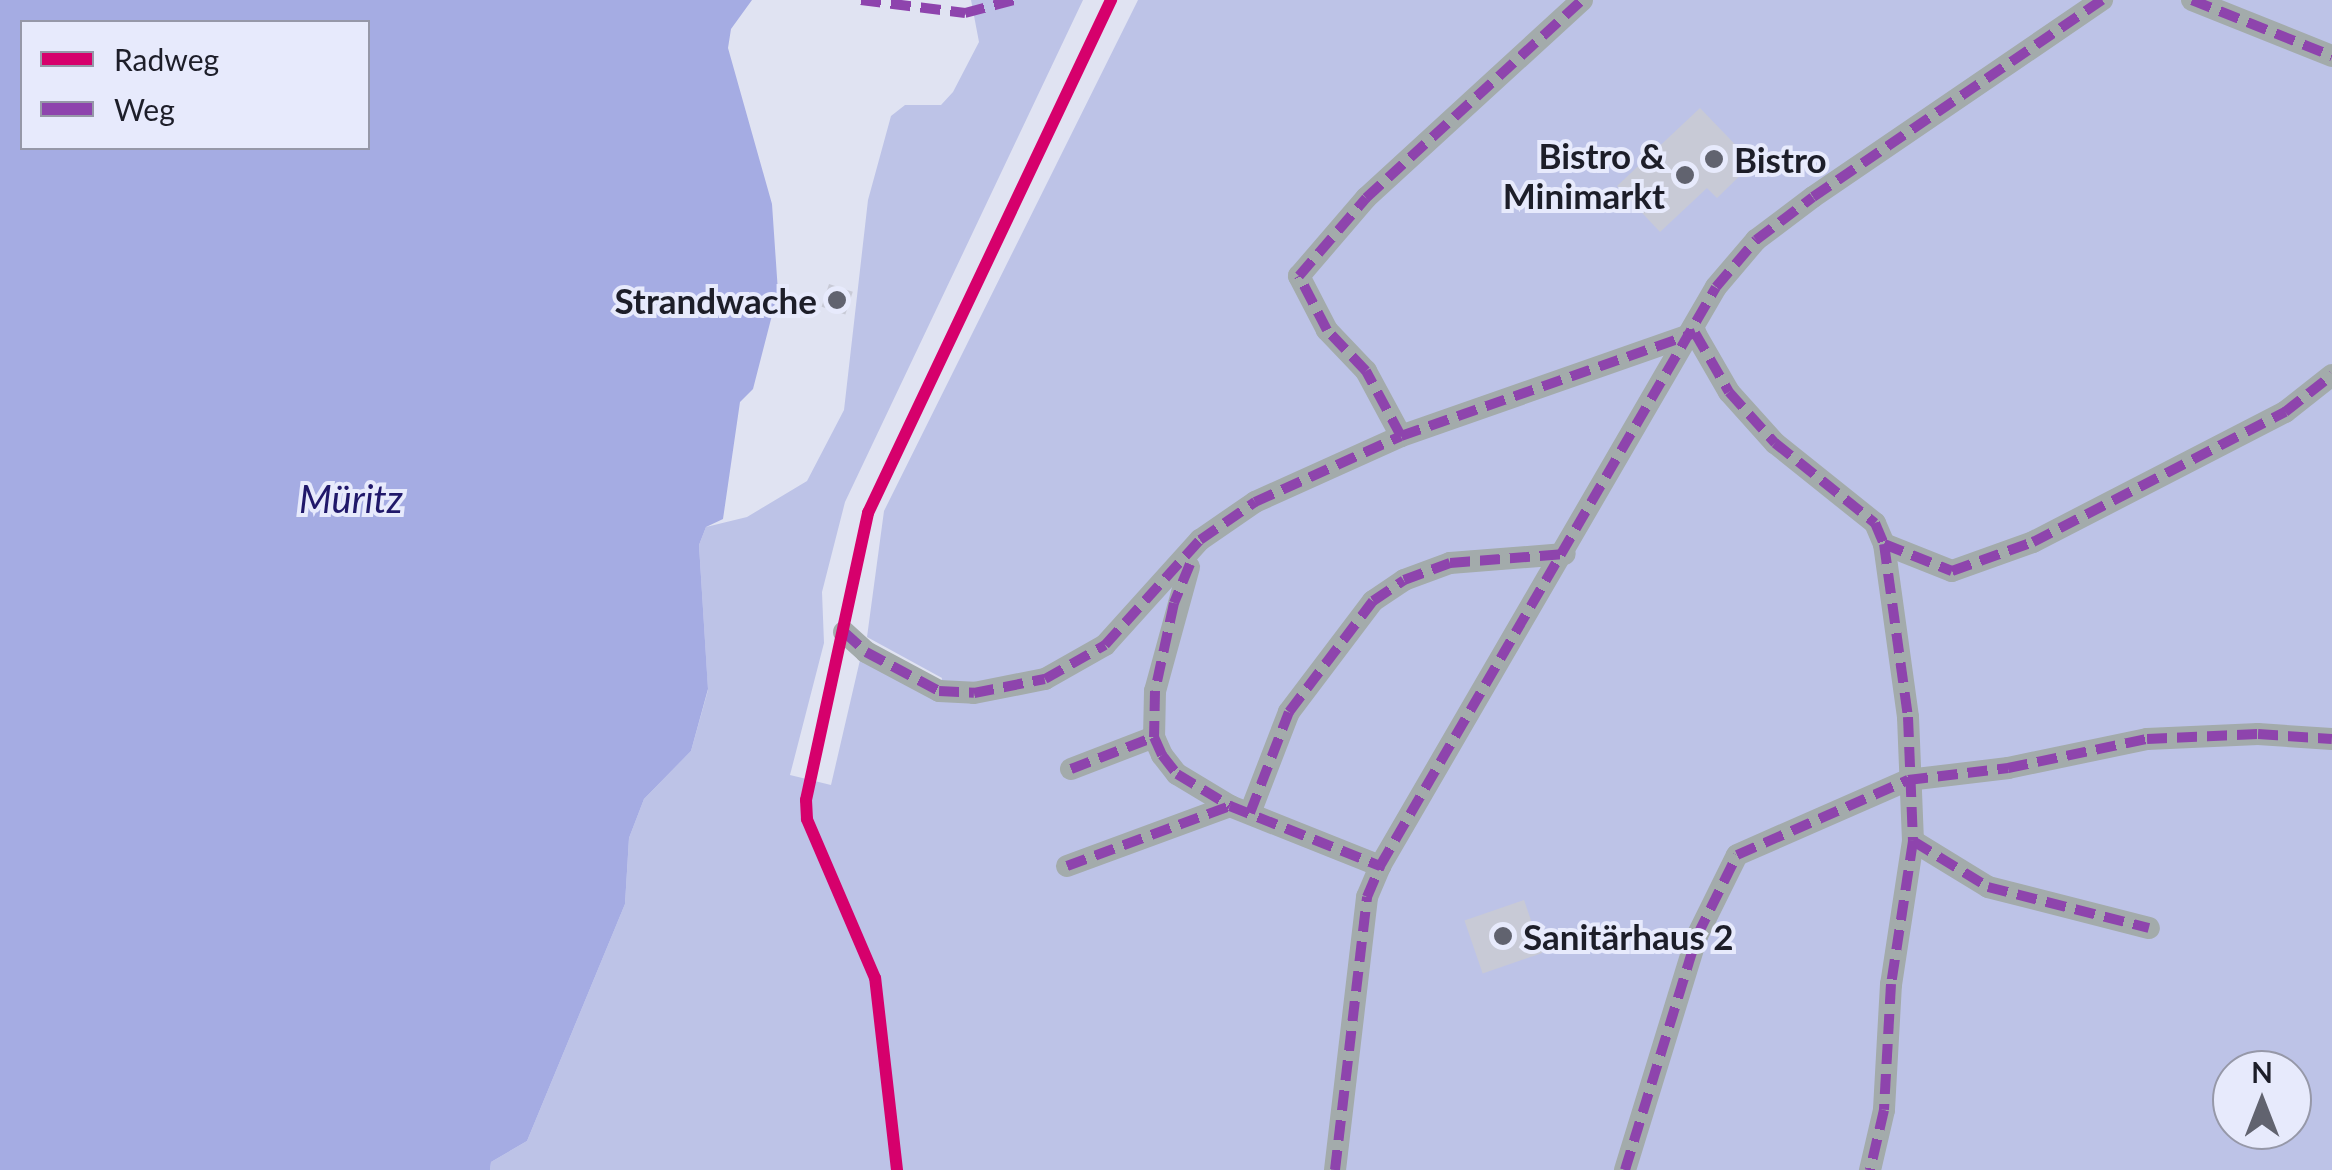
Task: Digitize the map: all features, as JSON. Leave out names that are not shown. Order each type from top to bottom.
[{"type":"street","points":[[1400,436],[1366,371],[1327,330],[1300,276],[1380,184],[1582,0]]},
{"type":"street","points":[[1336,1170],[1367,897],[1380,866],[1695,333],[1716,287],[1756,240],[2102,0]]},
{"type":"street","points":[[2192,0],[2332,56]]},
{"type":"street","points":[[844,632],[923,687],[974,693],[1016,687],[1069,668],[1105,644],[1200,540],[1256,502],[1400,436],[1695,333]]},
{"type":"street","points":[[1695,333],[1729,392],[1774,443],[1875,523],[1884,544],[1908,717],[1913,841],[1891,984],[1884,1110],[1870,1170]]},
{"type":"street","points":[[1884,544],[1952,571],[2033,542],[2284,412],[2332,375]]},
{"type":"street","points":[[1200,540],[1174,604],[1155,691],[1154,736],[1177,774],[1240,809],[1380,866]]},
{"type":"street","points":[[1067,866],[1240,809],[1289,712],[1373,601],[1404,580],[1450,564],[1565,554]]},
{"type":"street","points":[[1625,1170],[1697,936],[1737,855],[1908,780],[2008,768],[2148,739],[2258,734],[2332,739]]},
{"type":"street","points":[[1071,769],[1154,736]]},
{"type":"street","points":[[1913,841],[1988,887],[2148,928]]},
{"type":"shaded area","points":[[971,0],[1083,0],[845,502],[822,592],[824,643],[790,775],[831,785],[860,660],[937,701],[942,678],[867,637],[884,511],[1138,0],[2332,0],[2332,1170],[490,1170],[491,1162],[527,1141],[625,904],[629,838],[644,799],[691,751],[708,690],[699,545],[706,527],[747,517],[807,481],[844,410],[868,200],[891,116],[905,105],[941,105],[953,92],[979,42]]},
{"type":"water","name":"Müritz","points":[[0,0],[752,0],[731,29],[728,48],[772,204],[778,292],[753,389],[740,402],[723,519],[706,527],[699,545],[708,689],[691,751],[644,799],[629,838],[625,904],[527,1141],[491,1162],[490,1170],[0,1170]]},
{"type":"building","name":"Bistro & Minimarkt","points":[[1700,108],[1753,163],[1717,198],[1707,188],[1660,232],[1617,186]]},
{"type":"building","name":"Strandwache","points":[[829,284],[853,292],[845,315],[822,307]]},
{"type":"building","name":"Sanitärhaus 2","points":[[1524,900],[1542,953],[1483,973],[1464,921]]},
{"type":"marked path","points":[[861,0],[965,13],[1014,0]]},
{"type":"marked path","points":[[1401,436],[1366,371],[1327,330],[1299,276],[1366,198],[1582,0]]},
{"type":"marked path","points":[[1335,1170],[1367,897],[1380,866],[1716,287],[1756,240],[1813,197],[2102,0]]},
{"type":"marked path","points":[[2192,0],[2332,56]]},
{"type":"marked path","points":[[844,632],[866,652],[939,691],[974,693],[1045,679],[1105,645],[1200,540],[1255,502],[1401,436],[1695,333],[1729,392],[1775,443],[1875,523],[1884,544],[1908,717],[1913,841],[1891,984],[1884,1110],[1870,1170]]},
{"type":"marked path","points":[[1884,544],[1952,571],[2033,542],[2285,412],[2332,375]]},
{"type":"marked path","points":[[1250,813],[1289,712],[1373,601],[1404,580],[1450,563],[1565,554]]},
{"type":"marked path","points":[[1190,564],[1174,603],[1155,691],[1154,737],[1162,755],[1177,774],[1230,806],[1380,866]]},
{"type":"marked path","points":[[1625,1170],[1697,936],[1737,855],[1908,780],[2008,768],[2147,739],[2258,734],[2332,739]]},
{"type":"marked path","points":[[1071,769],[1154,737]]},
{"type":"marked path","points":[[1067,866],[1230,806]]},
{"type":"marked path","points":[[1913,841],[1988,887],[2149,928]]},
{"type":"cycle path","points":[[897,1170],[875,978],[807,819],[806,800],[868,513],[1111,0]]},
{"type":"place","name":"Bistro","points":[[1714,159]]},
{"type":"place","name":"Bistro & Minimarkt","points":[[1685,175]]},
{"type":"place","name":"Strandwache","points":[[837,300]]},
{"type":"place","name":"Sanitärhaus 2","points":[[1503,936]]}]
